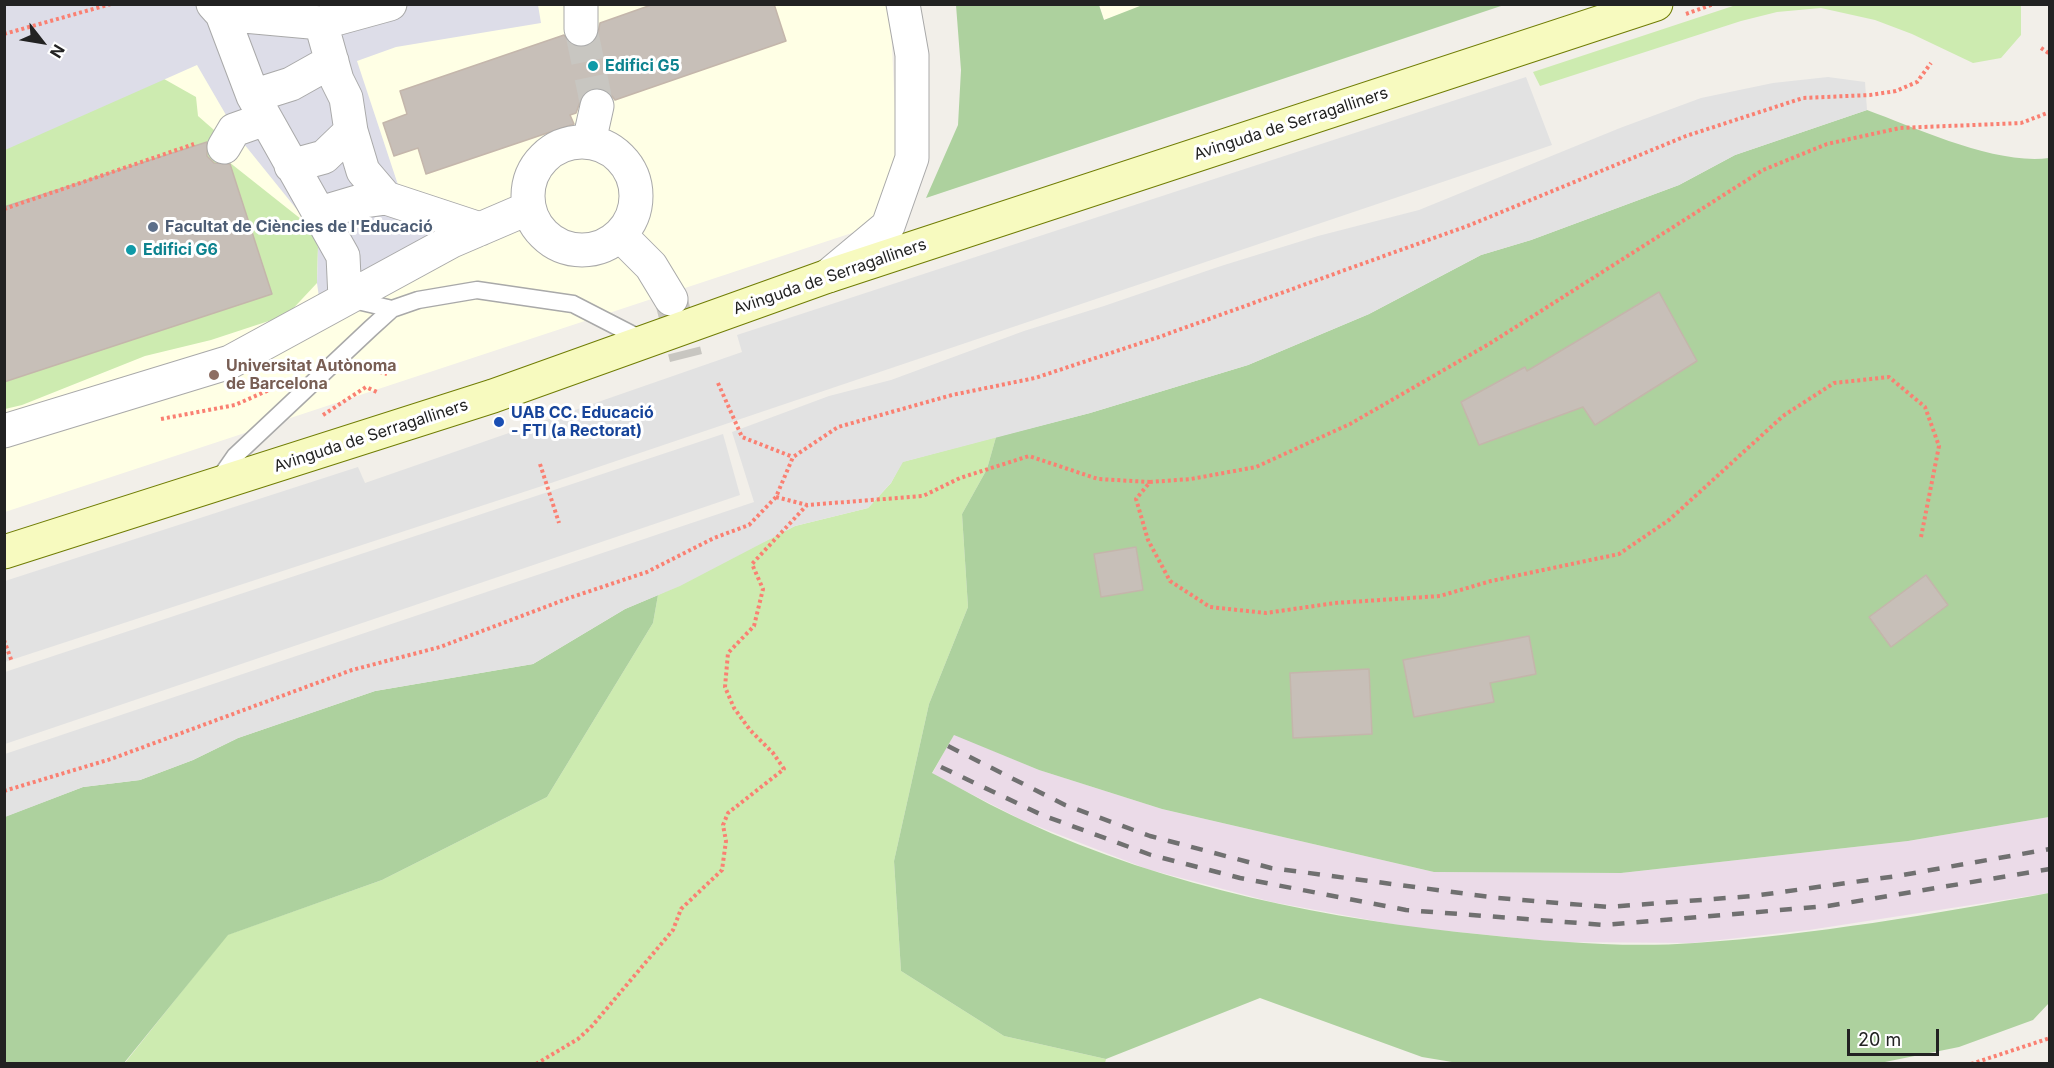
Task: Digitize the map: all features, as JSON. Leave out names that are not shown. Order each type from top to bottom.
[{"type":"street","points":[[217,9],[321,23],[390,4]]},
{"type":"street","points":[[828,276],[888,226],[912,158],[912,55],[903,4]]},
{"type":"street","name":"Avinguda de Serragalliners","points":[[4,552],[214,487],[493,396],[828,276],[1656,4]]},
{"type":"street","points":[[217,9],[259,108],[343,256],[345,298]]},
{"type":"street","points":[[321,23],[346,98],[351,131],[363,171],[386,198]]},
{"type":"street","points":[[229,139],[259,108],[291,84],[332,61]]},
{"type":"street","points":[[589,142],[597,106]]},
{"type":"street","points":[[291,166],[324,157],[351,131]]},
{"type":"street","points":[[572,142],[589,142],[606,147],[620,157],[630,171],[635,187],[635,205],[630,221],[620,235],[606,244],[591,249],[574,250],[559,245],[545,236],[535,223],[529,208],[528,191],[532,174],[542,159],[556,148],[572,142]]},
{"type":"street","points":[[320,213],[357,202],[386,198],[480,229]]},
{"type":"street","points":[[4,431],[230,362],[452,241],[529,208]]},
{"type":"street","points":[[620,235],[651,266],[671,299]]},
{"type":"lane","points":[[214,487],[235,456],[392,309],[418,300],[477,290],[525,295],[573,304],[647,342]]},
{"type":"lane","points":[[345,298],[392,309]]},
{"type":"path","points":[[4,34],[111,4]]},
{"type":"path","points":[[2041,48],[2049,54]]},
{"type":"path","points":[[4,791],[111,759],[352,670],[440,646],[647,572],[714,538],[749,525],[776,497],[793,458],[838,427],[952,395],[1035,378],[1159,337],[1470,225],[1686,136],[1803,98],[1870,95],[1896,91],[1917,82],[1931,63]]},
{"type":"path","points":[[776,497],[807,505],[923,496],[960,478],[1029,456],[1098,479],[1150,482],[1191,479],[1256,468],[1350,424],[1489,344],[1763,170],[1827,144],[1900,128],[2021,123],[2049,112]]},
{"type":"path","points":[[4,209],[229,139]]},
{"type":"path","points":[[1150,482],[1136,499],[1148,540],[1170,581],[1210,607],[1266,613],[1335,603],[1440,596],[1491,581],[1618,554],[1669,520],[1783,416],[1834,383],[1889,377],[1925,407],[1939,446],[1921,537]]},
{"type":"path","points":[[718,383],[742,437],[793,458]]},
{"type":"path","points":[[540,464],[559,523]]},
{"type":"path","points":[[536,1064],[578,1039],[592,1026],[673,930],[681,909],[722,870],[726,842],[723,825],[728,813],[784,769],[734,708],[725,687],[728,653],[754,626],[763,590],[752,564],[807,505]]},
{"type":"path","points":[[4,640],[12,662]]},
{"type":"path","points":[[1971,1064],[2049,1038]]},
{"type":"shaded area","points":[[1099,4],[1145,5],[1104,20]]},
{"type":"shaded area","name":"Universitat Autònoma de Barcelona","points":[[4,5],[890,5],[897,153],[877,213],[858,231],[5,512]]},
{"type":"shaded area","points":[[5,5],[538,5],[541,23],[396,47],[357,61],[399,188],[452,241],[321,312],[317,283],[318,247],[311,227],[240,139],[197,65],[5,150]]},
{"type":"shaded area","points":[[1526,77],[1552,145],[545,485],[5,662],[5,581],[358,467],[365,483],[742,352],[737,335]]},
{"type":"shaded area","points":[[1828,77],[1865,82],[1867,110],[1735,155],[1679,185],[1531,240],[1481,255],[1369,314],[1248,365],[1090,413],[903,462],[891,483],[868,508],[795,526],[680,586],[625,609],[533,664],[375,691],[238,738],[193,760],[140,780],[83,787],[5,817],[5,754],[754,502],[732,432],[829,396],[891,380],[1024,331],[1221,266],[1318,236],[1419,210],[1620,128],[1701,98],[1773,83]]},
{"type":"shaded area","points":[[723,434],[740,495],[5,744],[5,672]]},
{"type":"shaded area","points":[[954,734],[1039,770],[1162,809],[1434,872],[1621,873],[1908,841],[2049,817],[2049,893],[1809,930],[1693,943],[1557,942],[1408,927],[1272,902],[1147,869],[1024,821],[932,774]]},
{"type":"green space","points":[[1145,4],[1504,5],[926,198],[958,125],[961,70],[956,5],[1099,5],[1104,20]]},
{"type":"green space","points":[[2021,4],[2021,35],[2001,58],[1973,63],[1912,34],[1875,20],[1821,8],[1777,12],[1741,21],[1540,86],[1533,72],[1736,5]]},
{"type":"green space","points":[[157,75],[196,97],[198,116],[222,137],[229,162],[311,227],[318,247],[317,283],[287,315],[211,340],[145,356],[22,405],[5,409],[5,106]]},
{"type":"green space","points":[[1867,110],[1981,151],[2028,159],[2049,158],[2049,817],[1908,841],[1621,873],[1434,872],[1162,809],[1039,770],[954,735],[932,773],[1012,816],[1079,845],[1192,883],[1309,910],[1428,929],[1617,945],[1695,943],[1828,929],[2049,893],[2049,1003],[2033,1020],[1959,1047],[1880,1063],[1464,1064],[1422,1057],[1260,998],[1106,1059],[1004,1036],[901,971],[894,861],[929,704],[968,607],[962,514],[987,469],[996,437],[1090,413],[1248,365],[1369,314],[1481,255],[1531,240],[1679,185],[1735,155]]},
{"type":"green space","points":[[996,437],[987,469],[962,514],[968,607],[929,704],[894,861],[901,971],[1004,1036],[1106,1059],[1105,1063],[124,1064],[227,935],[382,880],[547,797],[653,623],[658,595],[795,526],[868,508],[891,483],[902,462]]},
{"type":"green space","points":[[658,595],[653,623],[547,797],[382,880],[228,935],[124,1063],[5,1063],[4,817],[83,787],[140,780],[193,760],[238,738],[375,691],[533,664],[625,609]]},
{"type":"building","name":"Edifici G5","points":[[654,4],[774,4],[786,41],[615,100],[609,92],[602,88],[591,88],[583,94],[576,113],[570,115],[574,124],[426,174],[418,148],[394,156],[383,123],[407,114],[400,91],[564,35],[572,45],[580,48],[590,45],[597,38],[600,23]]},
{"type":"building","name":"Edifici G6","points":[[207,142],[207,156],[214,163],[230,164],[272,294],[4,382],[4,207]]},
{"type":"building","points":[[1659,292],[1697,361],[1595,425],[1583,407],[1479,445],[1461,402],[1525,367],[1527,371]]},
{"type":"building","points":[[1136,547],[1143,590],[1101,597],[1094,554]]},
{"type":"building","points":[[1926,575],[1948,605],[1891,647],[1869,617]]},
{"type":"building","points":[[1529,636],[1536,674],[1490,683],[1494,702],[1414,717],[1403,660]]},
{"type":"building","points":[[1369,669],[1372,734],[1293,738],[1290,673]]},
{"type":"tunnel","points":[[581,29],[597,106]]},
{"type":"tunnel","points":[[672,303],[686,358]]},
{"type":"railway","points":[[948,746],[1065,805],[1150,836],[1271,868],[1498,898],[1608,907],[1753,896],[1897,876],[2050,849]]},
{"type":"railway","points":[[941,767],[1042,815],[1151,855],[1240,878],[1406,910],[1605,925],[1828,906],[2050,869]]},
{"type":"place","name":"Edifici G5","points":[[593,66]]},
{"type":"place","name":"Facultat de Ciències de l'Educació","points":[[153,227]]},
{"type":"place","name":"Edifici G6","points":[[131,250]]},
{"type":"place","name":"Universitat Autònoma de Barcelona","points":[[214,375]]},
{"type":"place","name":"UAB CC. Educació - FTI (a Rectorat)","points":[[499,422]]}]
